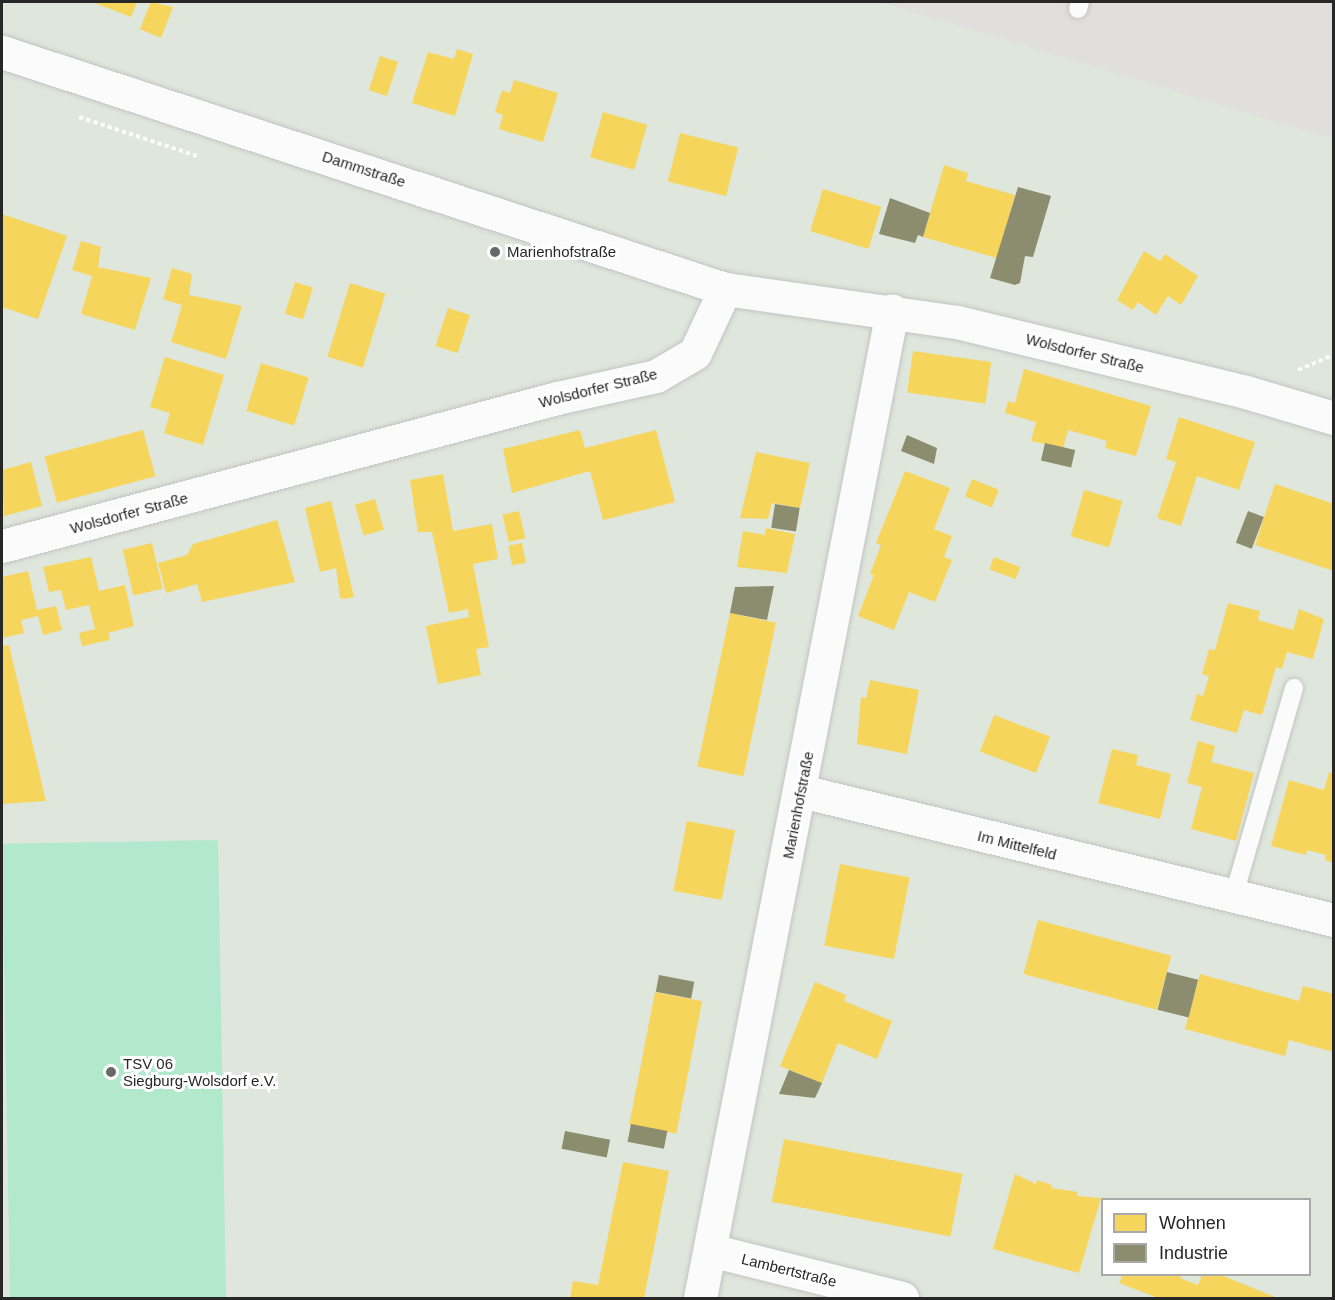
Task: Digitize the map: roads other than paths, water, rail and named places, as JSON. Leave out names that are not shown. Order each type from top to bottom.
[{"type":"street","name":"Dammstraße","points":[[2,52],[725,289]]},
{"type":"street","name":"Wolsdorfer Straße","points":[[2,546],[656,376],[695,353],[725,289],[957,322],[1088,353],[1334,418]]},
{"type":"street","name":"Marienhofstraße","points":[[700,1299],[801,791],[892,311]]},
{"type":"street","name":"Im Mittelfeld","points":[[801,791],[1233,898],[1334,920]]},
{"type":"street","name":"Lambertstraße","points":[[710,1250],[902,1299]]},
{"type":"lane","points":[[1233,898],[1294,688]]},
{"type":"place","name":"Marienhofstraße","points":[[495,252]]},
{"type":"place","name":"TSV 06 Siegburg-Wolsdorf e.V.","points":[[111,1072]]}]
